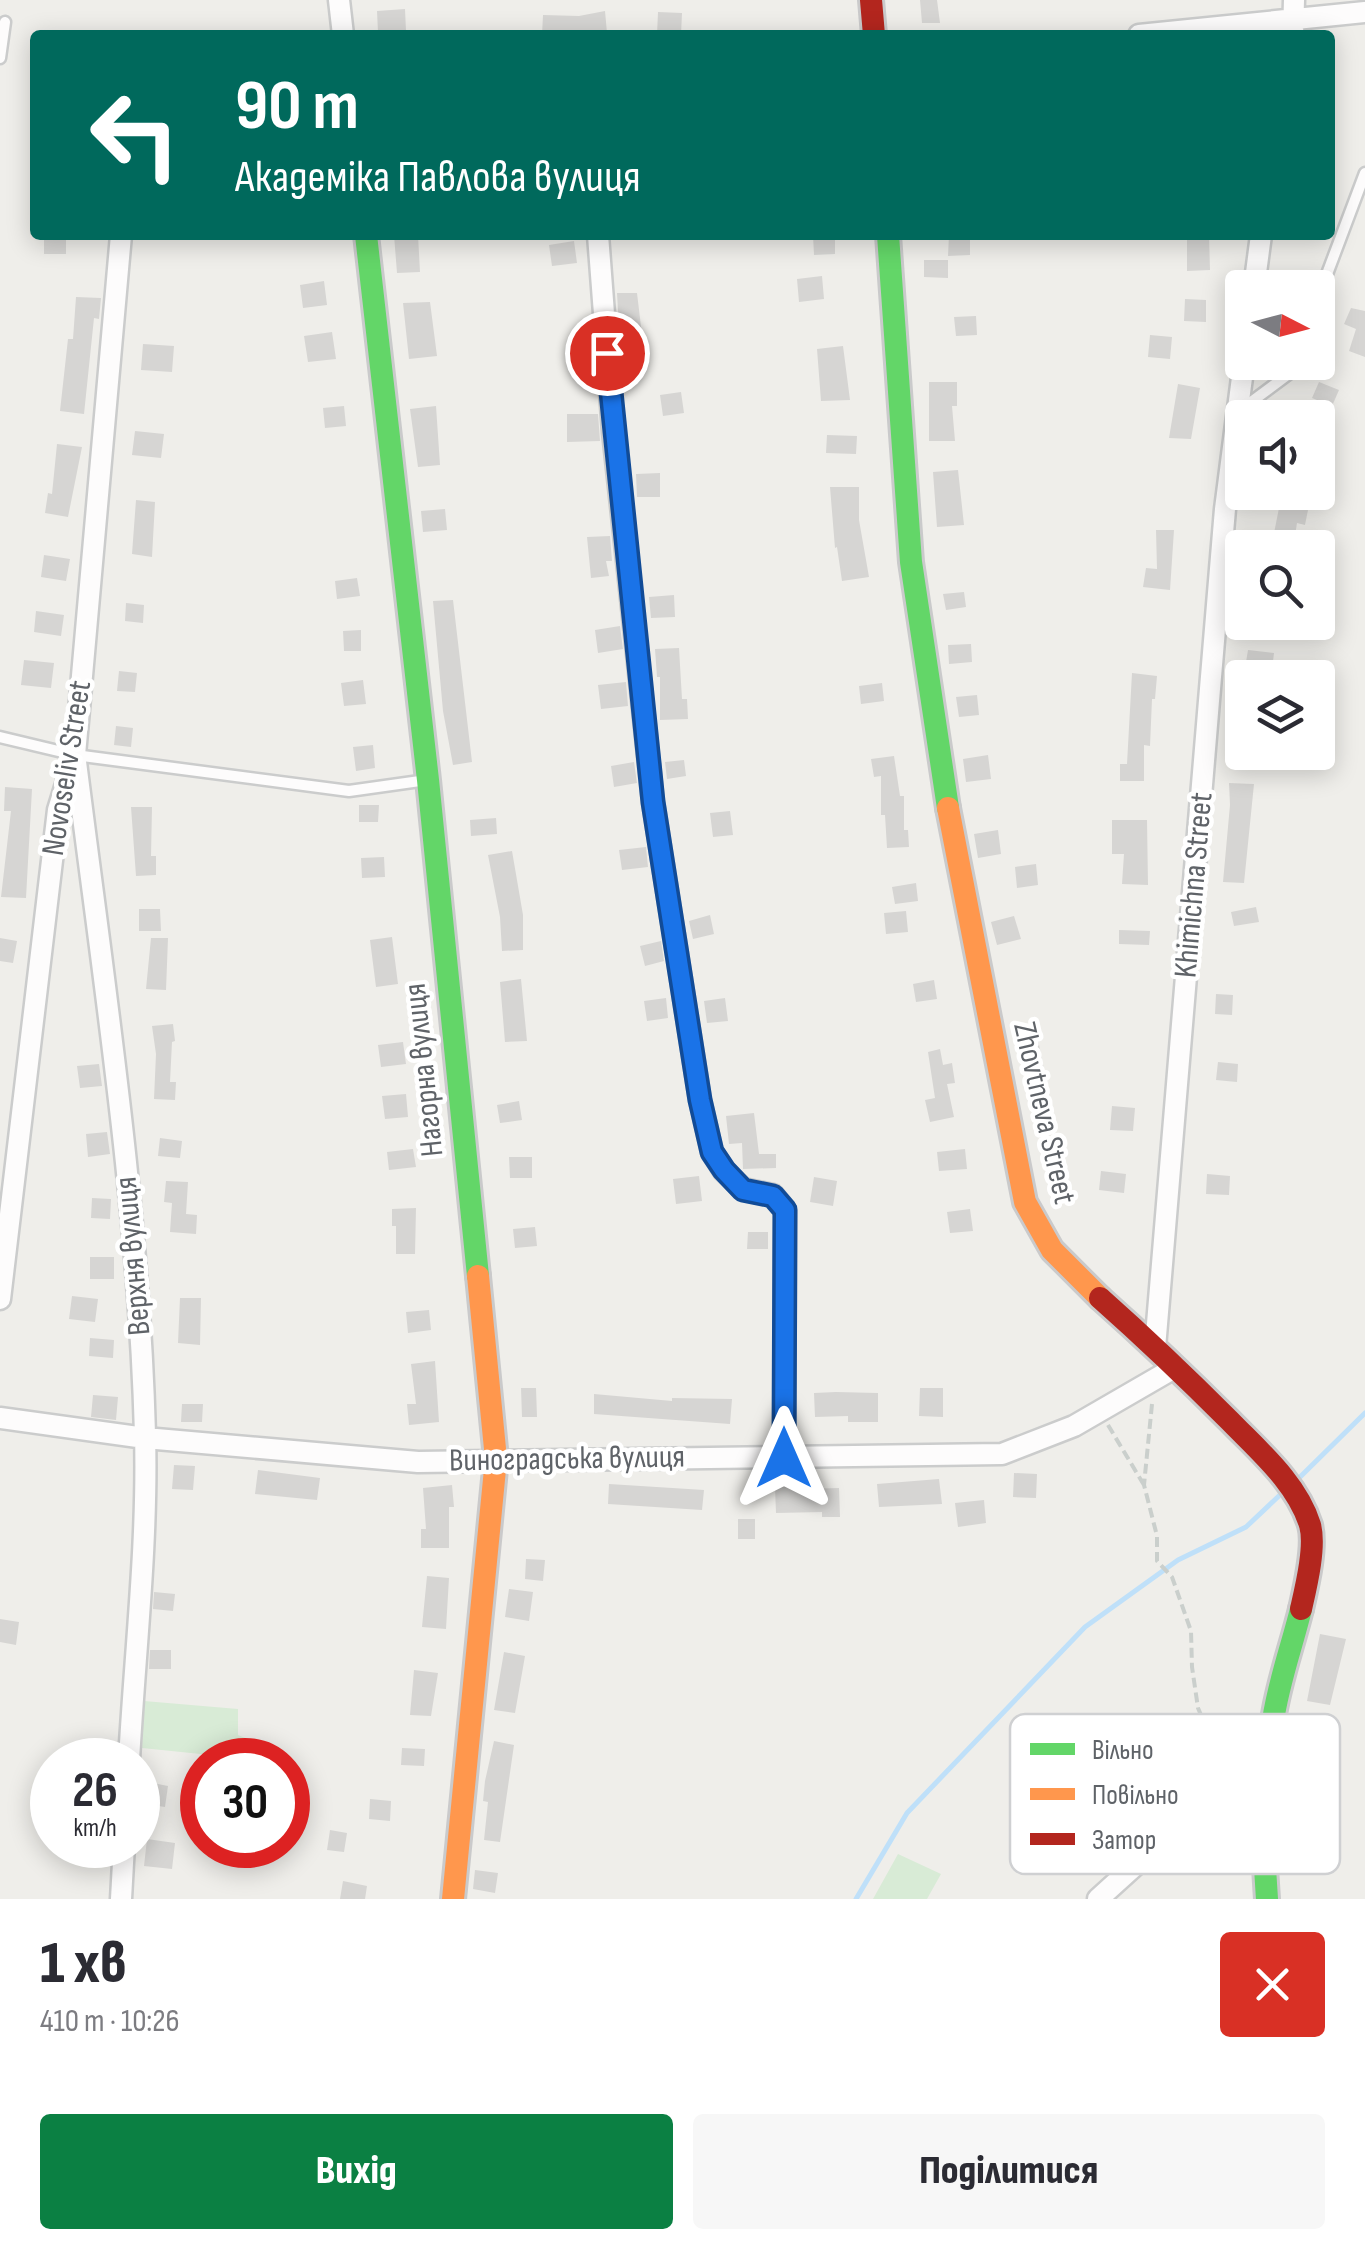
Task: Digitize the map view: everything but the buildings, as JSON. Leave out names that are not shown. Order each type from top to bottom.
[{"type":"main road","points":[[871,0],[874,30]]},
{"type":"main road","name":"Нагорна вулиця","points":[[367,240],[428,780],[496,1459],[464,1815],[452,1899]]},
{"type":"main road","name":"Zhovtneva Street","points":[[888,240],[913,580],[963,892],[1025,1202],[1052,1250],[1155,1348],[1166,1373],[1280,1475],[1311,1526],[1311,1560],[1273,1714]]},
{"type":"main road","name":"Zhovtneva Street","points":[[1265,1874],[1267,1899]]},
{"type":"street","points":[[339,0],[342,30]]},
{"type":"street","points":[[1185,30],[1365,12]]},
{"type":"street","name":"Novoseliv Street","points":[[0,1300],[58,810],[75,755],[121,240]]},
{"type":"street","points":[[598,240],[613,432],[653,802],[700,1100],[712,1152],[724,1170],[743,1190],[773,1196],[785,1210],[784,1458]]},
{"type":"street","points":[[1256,270],[1260,240]]},
{"type":"street","name":"Khimichna Street","points":[[1155,1348],[1225,508]]},
{"type":"street","name":"Верхня вулиця","points":[[75,755],[140,1304],[145,1438],[130,1738]]},
{"type":"street","name":"Виноградська вулиця","points":[[0,1418],[145,1438],[418,1462],[1002,1454],[1074,1426],[1166,1373]]},
{"type":"street","points":[[121,1899],[123,1868]]},
{"type":"street","points":[[1098,1899],[1126,1874]]},
{"type":"lane","points":[[0,58],[5,22]]},
{"type":"lane","points":[[1329,270],[1365,173]]},
{"type":"lane","points":[[1254,400],[1281,380]]},
{"type":"lane","points":[[0,736],[75,755],[349,791],[428,780]]},
{"type":"path","points":[[1144,1485],[1166,1373]]},
{"type":"path","points":[[1100,1412],[1144,1485],[1157,1536],[1159,1563],[1172,1578],[1191,1631],[1192,1667],[1201,1714]]},
{"type":"green space","points":[[144,1701],[238,1709],[238,1735],[245,1738],[180,1738],[180,1752],[160,1750],[160,1738],[142,1738]]},
{"type":"green space","points":[[898,1854],[941,1874],[927,1899],[873,1899]]},
{"type":"waterway","points":[[1298,1479],[1365,1413]]},
{"type":"waterway","points":[[856,1899],[907,1813],[1085,1627],[1178,1560],[1246,1527],[1282,1493]]},
{"type":"traffic: fast","points":[[367,240],[428,780],[478,1276]]},
{"type":"traffic: fast","points":[[888,240],[911,562],[948,808]]},
{"type":"traffic: fast","points":[[1275,1714],[1301,1609]]},
{"type":"traffic: fast","points":[[1266,1874],[1267,1899]]},
{"type":"traffic: slow","points":[[948,808],[1025,1202],[1052,1250],[1100,1298]]},
{"type":"traffic: slow","points":[[453,1899],[496,1459],[478,1276]]},
{"type":"traffic: jam","points":[[871,0],[874,30]]},
{"type":"traffic: jam","points":[[1100,1298],[1253,1444],[1296,1495],[1312,1534],[1301,1609]]},
{"type":"route","points":[[607,353],[653,802],[700,1100],[712,1152],[724,1170],[743,1190],[773,1196],[785,1210],[784,1458]]}]
